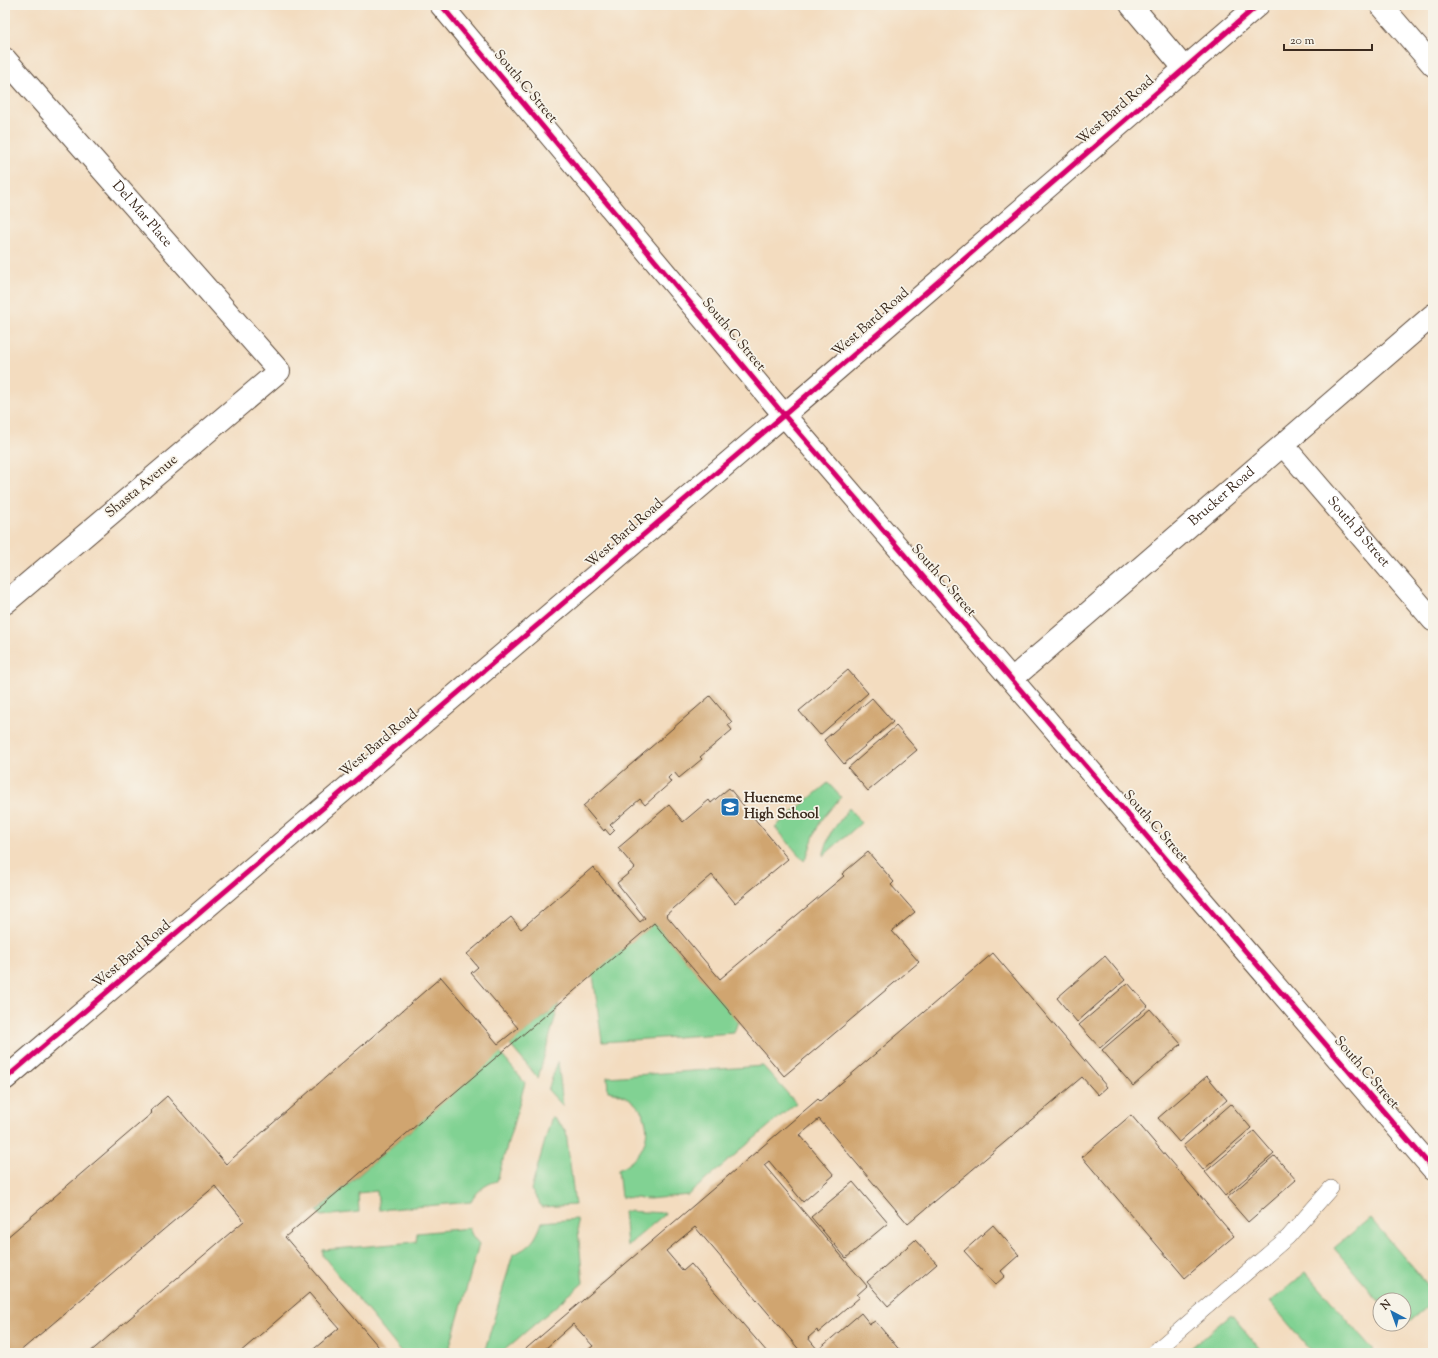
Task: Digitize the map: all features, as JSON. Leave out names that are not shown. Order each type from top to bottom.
[{"type":"street","name":"South C Street","points":[[440,5],[784,415],[1433,1169]]},
{"type":"street","points":[[1131,5],[1184,68]]},
{"type":"street","name":"West Bard Road","points":[[5,1079],[784,415],[1258,5]]},
{"type":"street","points":[[1381,5],[1433,65]]},
{"type":"street","name":"Del Mar Place","points":[[5,59],[279,371]]},
{"type":"street","name":"Brucker Road","points":[[1012,679],[1433,315]]},
{"type":"street","name":"Shasta Avenue","points":[[6,601],[279,371]]},
{"type":"street","name":"South B Street","points":[[1283,445],[1433,620]]},
{"type":"lane","points":[[1153,1353],[1288,1237],[1331,1188]]},
{"type":"green space","points":[[828,783],[841,797],[818,826],[804,861],[775,827]]},
{"type":"green space","points":[[849,808],[861,823],[823,856],[830,834]]},
{"type":"green space","points":[[654,923],[738,1021],[734,1033],[602,1042],[593,974]]},
{"type":"green space","points":[[559,1004],[538,1078],[510,1045]]},
{"type":"green space","points":[[500,1053],[525,1083],[497,1181],[481,1189],[471,1202],[379,1210],[377,1191],[358,1193],[359,1212],[321,1216],[317,1211]]},
{"type":"green space","points":[[558,1061],[563,1106],[548,1090]]},
{"type":"green space","points":[[763,1066],[796,1103],[688,1195],[649,1199],[621,1197],[618,1170],[632,1161],[641,1150],[646,1138],[646,1126],[643,1114],[635,1104],[624,1096],[608,1091],[607,1077]]},
{"type":"green space","points":[[552,1116],[566,1131],[575,1205],[541,1207],[531,1190]]},
{"type":"green space","points":[[624,1211],[666,1213],[627,1246]]},
{"type":"green space","points":[[1370,1218],[1433,1291],[1433,1302],[1412,1320],[1412,1292],[1372,1293],[1334,1248]]},
{"type":"green space","points":[[577,1219],[583,1283],[501,1353],[484,1353],[513,1254],[524,1249],[532,1242],[538,1233],[542,1222]]},
{"type":"green space","points":[[469,1228],[479,1244],[448,1353],[402,1353],[323,1256],[323,1250],[416,1242],[417,1233]]},
{"type":"green space","points":[[1306,1272],[1374,1351],[1372,1353],[1313,1353],[1270,1302]]},
{"type":"green space","points":[[1231,1314],[1263,1353],[1185,1353]]},
{"type":"building","points":[[848,670],[868,693],[820,735],[799,711]]},
{"type":"building","points":[[710,696],[732,722],[728,725],[732,730],[700,757],[702,759],[679,778],[674,772],[668,778],[671,782],[645,805],[640,799],[610,825],[615,830],[610,835],[605,829],[604,831],[583,806]]},
{"type":"building","points":[[872,698],[893,722],[844,764],[824,740]]},
{"type":"building","points":[[896,726],[917,750],[868,791],[848,768]]},
{"type":"building","points":[[729,788],[788,859],[735,903],[712,875],[666,915],[720,979],[844,876],[842,874],[868,852],[894,882],[891,885],[915,912],[892,931],[919,962],[784,1076],[654,923],[285,1237],[384,1353],[309,1353],[339,1328],[309,1293],[239,1353],[89,1353],[244,1221],[215,1186],[18,1353],[5,1353],[5,1239],[152,1113],[150,1111],[167,1096],[226,1164],[441,977],[498,1044],[518,1028],[471,973],[478,967],[467,954],[511,917],[521,929],[593,867],[640,922],[645,918],[617,883],[635,868],[618,848],[669,805],[683,822],[709,800],[711,803]]},
{"type":"building","points":[[993,953],[1107,1087],[1098,1095],[1082,1077],[908,1224],[819,1119],[800,1135],[834,1175],[803,1202],[769,1161],[764,1165],[867,1286],[857,1295],[860,1297],[818,1333],[817,1330],[808,1338],[818,1350],[861,1313],[870,1324],[875,1321],[902,1353],[802,1353],[695,1227],[666,1251],[683,1271],[691,1264],[768,1353],[584,1353],[593,1346],[573,1324],[545,1349],[548,1353],[521,1353],[818,1099],[820,1101]]},
{"type":"building","points":[[1105,956],[1125,980],[1077,1022],[1057,998]]},
{"type":"building","points":[[1128,983],[1148,1006],[1100,1048],[1079,1025]]},
{"type":"building","points":[[1150,1009],[1181,1044],[1133,1086],[1102,1050]]},
{"type":"building","points":[[1207,1076],[1227,1100],[1179,1142],[1158,1118]]},
{"type":"building","points":[[1231,1104],[1251,1128],[1203,1170],[1183,1146]]},
{"type":"building","points":[[1131,1115],[1234,1236],[1185,1278],[1082,1157]]},
{"type":"building","points":[[1254,1131],[1274,1154],[1225,1196],[1205,1172]]},
{"type":"building","points":[[1275,1156],[1296,1180],[1248,1222],[1227,1198]]},
{"type":"building","points":[[853,1182],[888,1223],[846,1258],[811,1217]]},
{"type":"building","points":[[993,1225],[1019,1255],[1001,1271],[1005,1276],[995,1285],[964,1251]]},
{"type":"building","points":[[915,1240],[937,1264],[888,1306],[867,1282]]},
{"type":"cycle path","points":[[441,5],[784,415],[1433,1169]]},
{"type":"cycle path","points":[[5,1079],[784,415],[1258,5]]},
{"type":"place","name":"Hueneme High School","points":[[730,807]]}]
